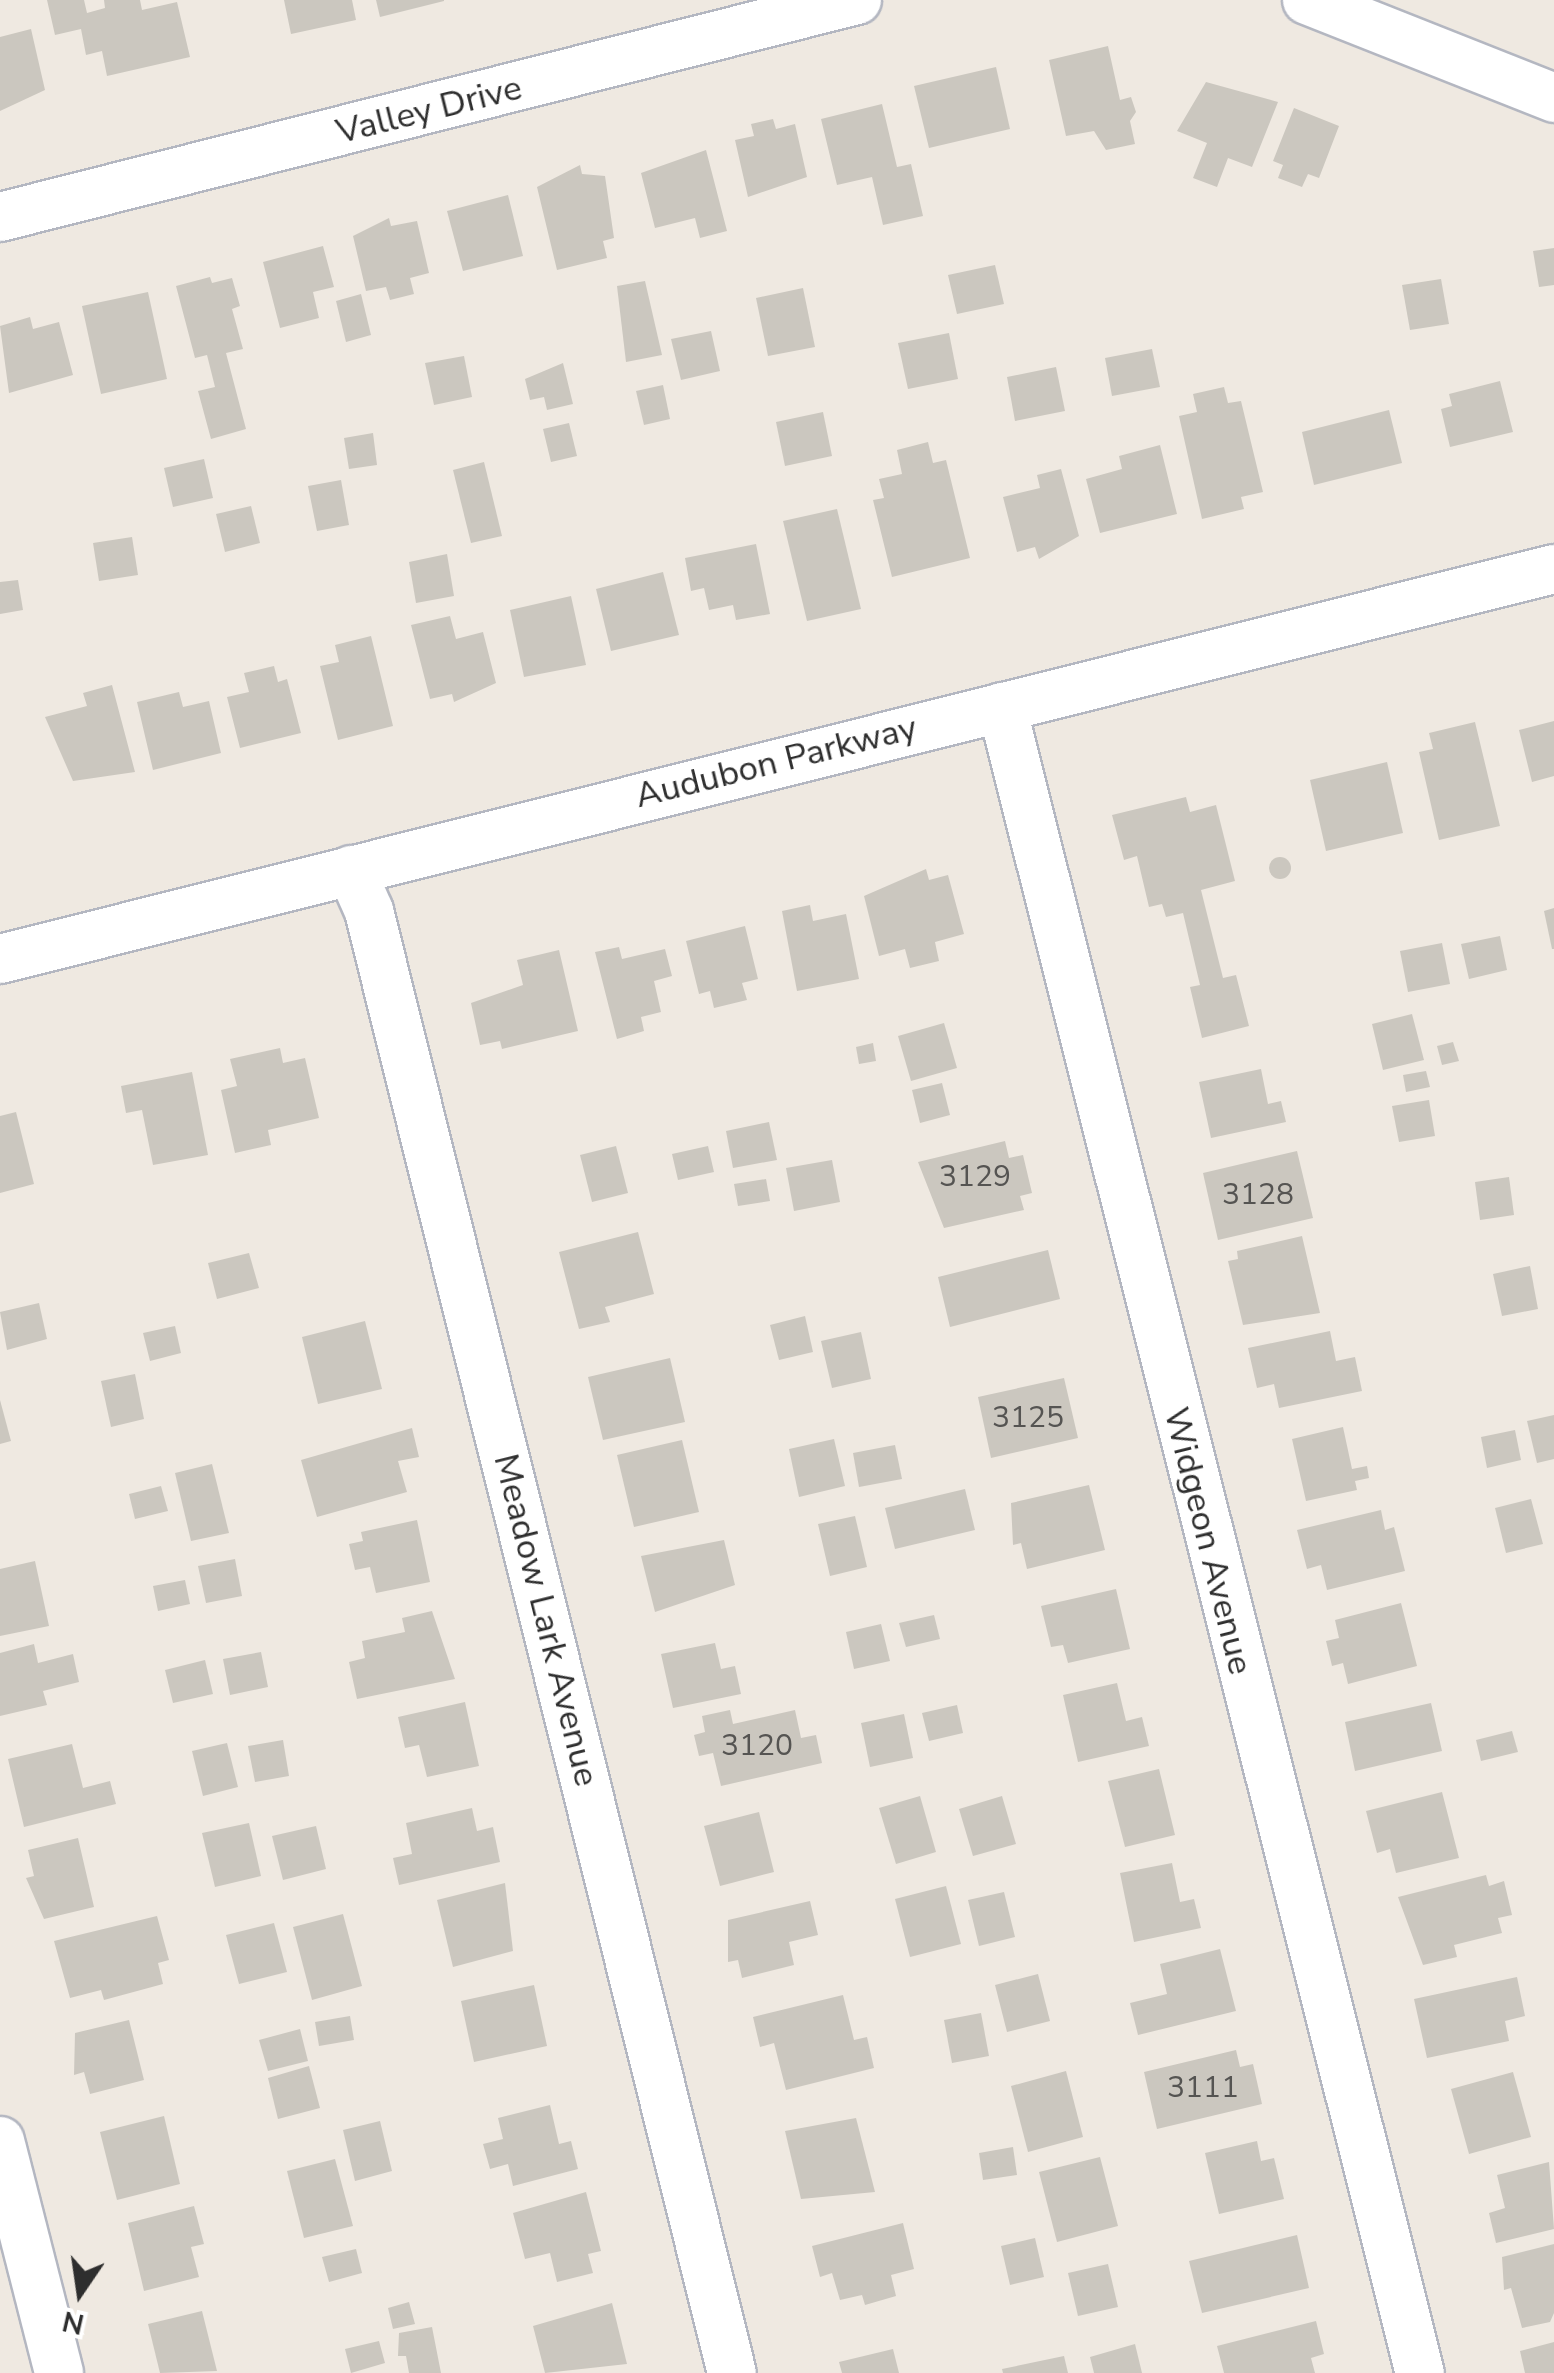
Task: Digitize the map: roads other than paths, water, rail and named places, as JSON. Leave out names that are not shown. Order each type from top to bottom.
[{"type":"street","name":"Valley Drive","points":[[0,218],[857,0]]},
{"type":"street","points":[[1307,0],[1554,98]]},
{"type":"street","name":"Audubon Parkway","points":[[0,959],[1554,569]]},
{"type":"street","name":"Widgeon Avenue","points":[[1002,707],[1420,2373]]},
{"type":"street","name":"Meadow Lark Avenue","points":[[351,870],[369,911],[732,2373]]},
{"type":"street","points":[[0,2141],[59,2373]]}]
